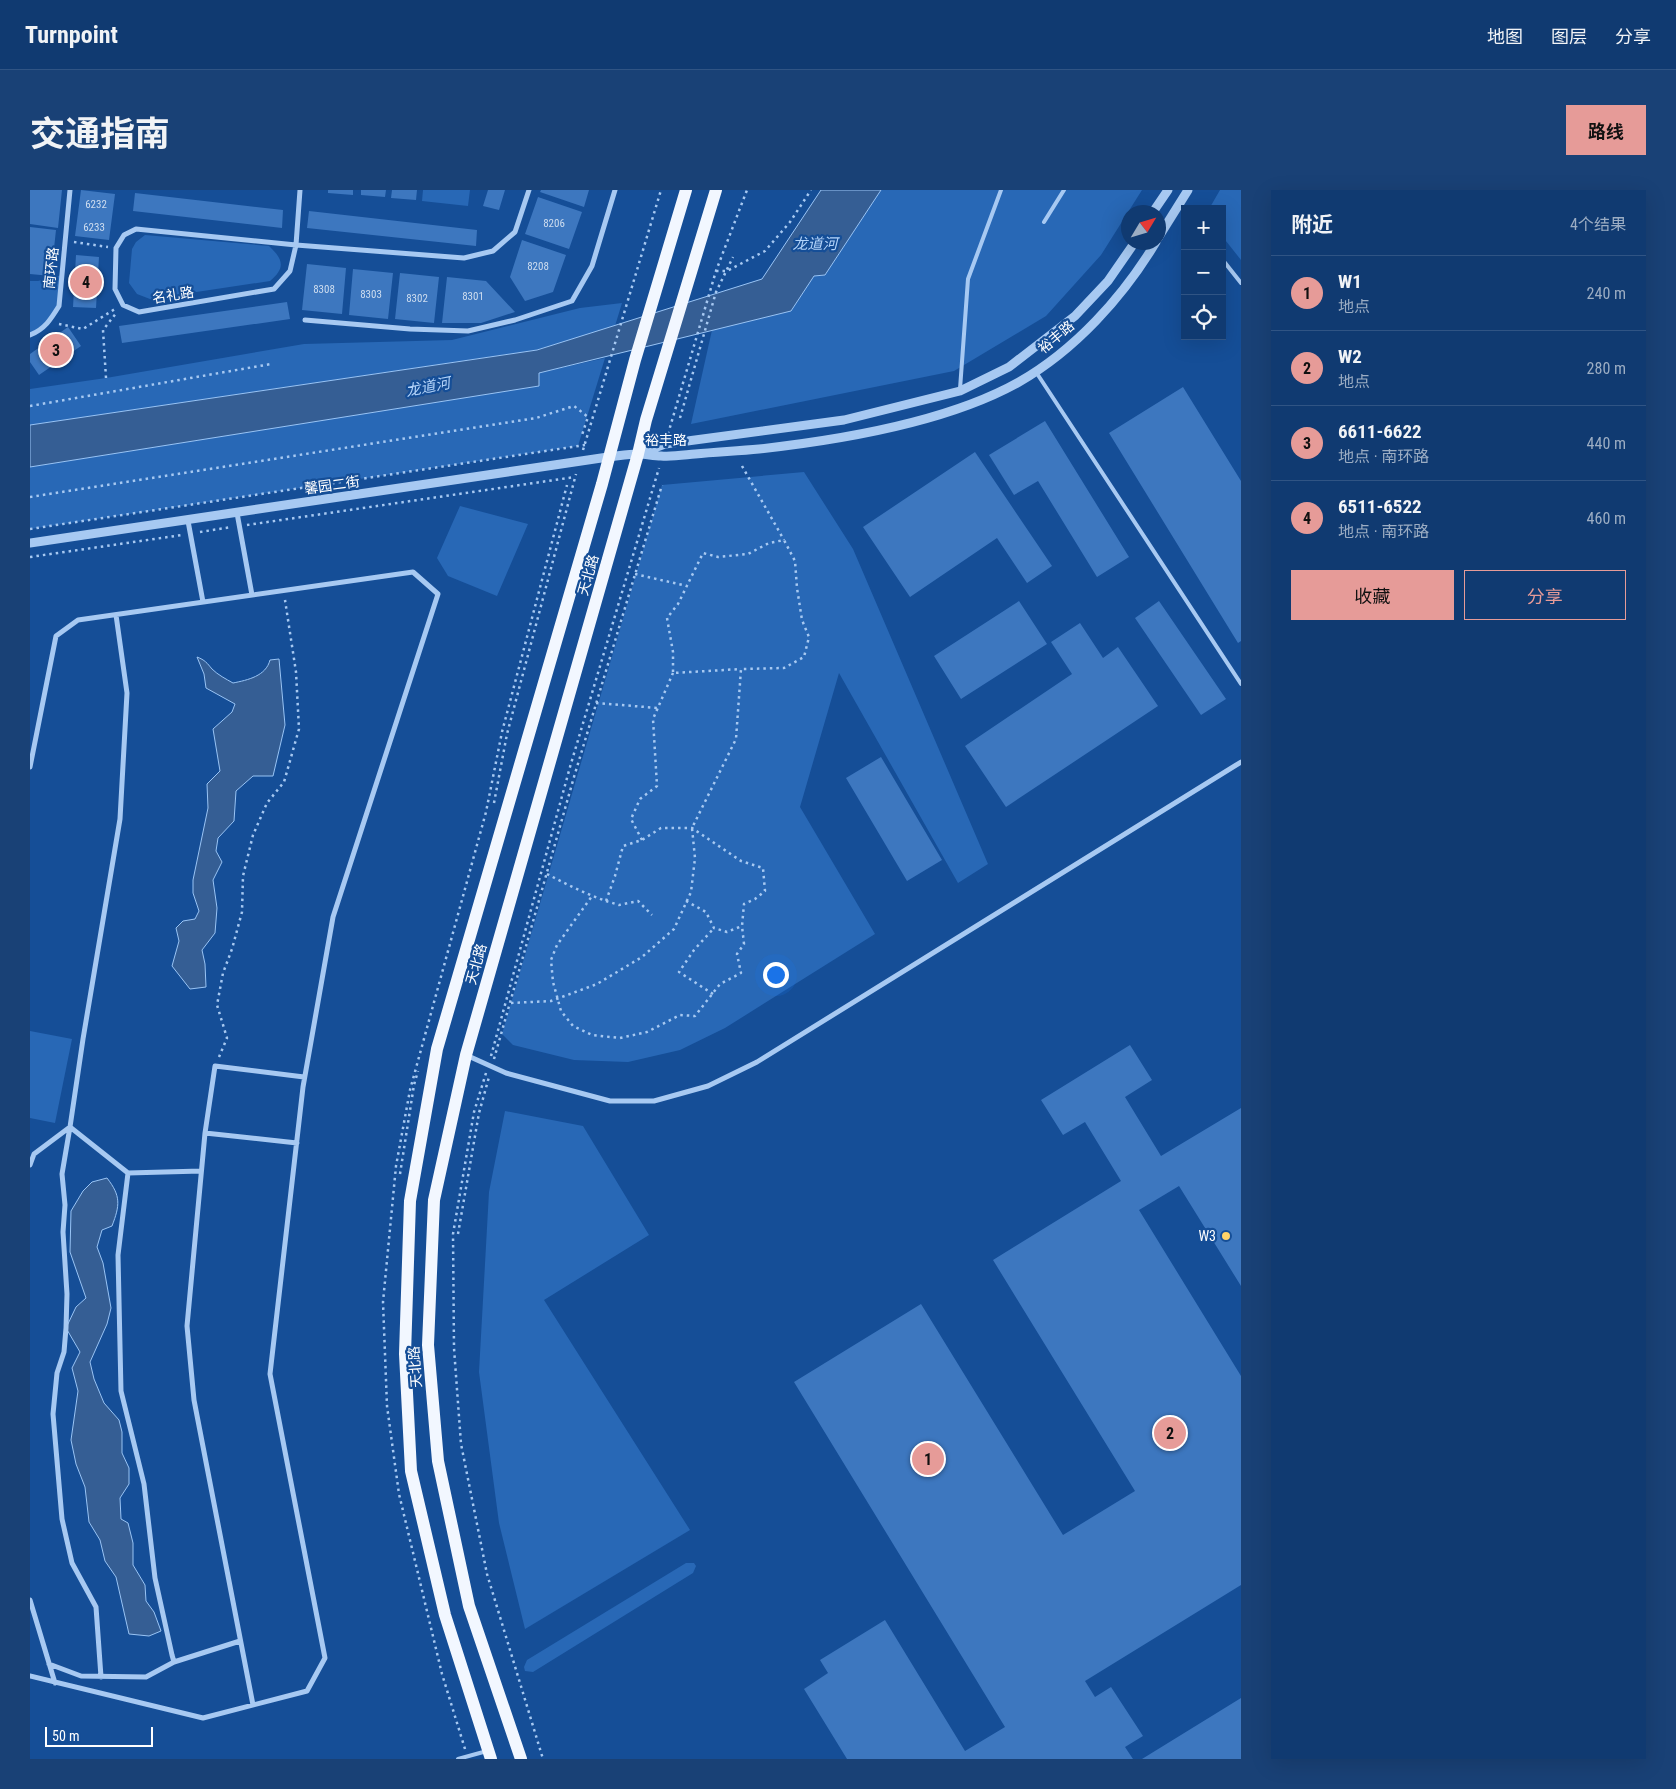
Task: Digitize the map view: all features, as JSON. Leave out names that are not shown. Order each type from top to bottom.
[{"type":"main road","name":"天北路","points":[[489,1755],[445,1615],[411,1471],[405,1354],[410,1201],[437,1049],[635,360],[686,190]]},
{"type":"main road","name":"天北路","points":[[521,1759],[469,1606],[438,1461],[428,1345],[434,1200],[466,1055],[638,454],[646,420],[716,190]]},
{"type":"street","name":"南环路","points":[[50,322],[59,306],[70,190]]},
{"type":"street","name":"名礼路","points":[[123,305],[139,312],[274,289],[290,271],[296,245],[300,190]]},
{"type":"street","points":[[123,305],[115,289],[116,248],[124,235],[136,229],[296,245],[464,258],[493,251],[515,232],[530,190]]},
{"type":"street","points":[[305,320],[410,329],[468,331],[515,320],[572,301],[592,266],[615,190]]},
{"type":"street","points":[[1158,205],[1168,190]]},
{"type":"street","points":[[1183,205],[1188,190]]},
{"type":"street","points":[[1166,228],[1181,209]]},
{"type":"street","name":"裕丰路","points":[[638,454],[666,444],[844,420],[960,391],[1009,367],[1075,316],[1108,281],[1129,250]]},
{"type":"street","name":"裕丰路","points":[[638,454],[662,456],[759,449],[844,437],[911,422],[965,407],[1017,383],[1036,372],[1062,352],[1086,330],[1119,294],[1150,250]]},
{"type":"street","points":[[30,335],[50,322]]},
{"type":"street","name":"馨园二街","points":[[30,543],[638,454]]},
{"type":"street","points":[[237,513],[252,595]]},
{"type":"street","points":[[188,521],[202,602]]},
{"type":"street","points":[[30,767],[56,636],[78,620],[413,572],[438,594],[333,917],[304,1077],[270,1374],[325,1658],[307,1691],[203,1718],[30,1676]]},
{"type":"street","points":[[101,1676],[96,1607],[72,1563],[62,1518],[53,1414],[57,1373],[64,1352],[66,1328],[67,1294],[63,1232],[65,1205],[62,1174],[82,1039],[120,819],[127,693],[116,615]]},
{"type":"street","points":[[466,1055],[506,1073],[610,1101],[654,1101],[708,1086],[756,1062],[1241,762]]},
{"type":"street","points":[[253,1705],[194,1400],[187,1326],[205,1132],[215,1066],[304,1077]]},
{"type":"street","points":[[30,1165],[34,1154],[70,1127]]},
{"type":"street","points":[[70,1127],[128,1173],[202,1171]]},
{"type":"street","points":[[205,1132],[297,1143]]},
{"type":"street","points":[[128,1173],[118,1254],[121,1391],[144,1484],[155,1578],[174,1662]]},
{"type":"street","points":[[30,1600],[55,1683]]},
{"type":"street","points":[[50,1664],[81,1676],[146,1677],[174,1662],[240,1641]]},
{"type":"lane","points":[[960,391],[968,279],[1001,190]]},
{"type":"lane","points":[[1044,222],[1064,190]]},
{"type":"lane","points":[[1226,264],[1241,283]]},
{"type":"lane","points":[[1036,372],[1241,684]]},
{"type":"lane","points":[[458,1759],[489,1755]]},
{"type":"path","points":[[507,734],[579,462],[661,190]]},
{"type":"path","points":[[672,420],[716,271],[747,190]]},
{"type":"path","points":[[716,271],[727,270],[765,251],[790,222],[811,190]]},
{"type":"path","points":[[65,240],[116,248]]},
{"type":"path","points":[[680,418],[716,292],[733,257]]},
{"type":"path","points":[[50,322],[83,329],[123,305]]},
{"type":"path","points":[[106,378],[103,330],[123,305]]},
{"type":"path","points":[[30,406],[271,364]]},
{"type":"path","points":[[30,497],[536,418],[574,406],[588,417],[582,435]]},
{"type":"path","points":[[30,529],[585,445]]},
{"type":"path","points":[[673,672],[784,668],[804,657],[809,637],[802,620],[797,588],[796,561],[742,466]]},
{"type":"path","points":[[30,557],[575,477]]},
{"type":"path","points":[[458,1234],[479,1113],[596,703],[662,485]]},
{"type":"path","points":[[642,840],[631,819],[640,799],[657,786],[653,719],[673,672],[673,652],[667,618],[678,604],[688,586],[703,553],[718,557],[748,554],[769,543],[784,540]]},
{"type":"path","points":[[635,574],[688,586]]},
{"type":"path","points":[[215,1066],[227,1038],[217,1005],[223,973],[232,950],[242,912],[243,876],[253,835],[267,803],[284,782],[299,729],[296,672],[284,591]]},
{"type":"path","points":[[510,1003],[551,1000],[598,984],[642,957],[674,929],[691,892],[696,858],[692,828],[736,739],[741,669]]},
{"type":"path","points":[[596,703],[658,708]]},
{"type":"path","points":[[592,896],[557,945],[551,960],[552,982],[561,1012],[573,1026],[592,1035],[620,1038],[646,1032],[680,1015],[695,1016],[720,984],[741,973],[737,954],[744,944],[742,926],[744,904],[755,899],[765,891],[762,868],[741,861],[692,828],[661,828],[642,840],[623,846],[616,876],[606,901]]},
{"type":"path","points":[[547,874],[592,896],[619,905],[638,901],[652,916]]},
{"type":"path","points":[[686,901],[706,912],[714,928],[727,932],[742,926]]},
{"type":"path","points":[[713,994],[679,972],[694,950],[714,928]]},
{"type":"shaded area","points":[[423,190],[470,190],[468,206],[422,201]]},
{"type":"shaded area","points":[[881,190],[1142,190],[1133,205],[1121,205],[1121,223],[1101,255],[1046,316],[954,371],[691,424],[712,330],[791,311],[814,276],[825,275]]},
{"type":"shaded area","points":[[1220,190],[1241,190],[1241,260],[1226,241],[1226,205],[1211,205]]},
{"type":"shaded area","points":[[145,235],[269,246],[280,259],[281,264],[279,272],[270,281],[150,299],[137,294],[129,283],[132,249],[136,242]]},
{"type":"shaded area","points":[[62,275],[59,306],[50,322],[30,335],[30,281]]},
{"type":"shaded area","points":[[622,303],[615,326],[536,350],[30,425],[30,389],[304,344],[452,340],[580,308]]},
{"type":"shaded area","points":[[605,358],[578,446],[30,529],[30,467],[539,386],[539,373]]},
{"type":"shaded area","points":[[804,472],[853,549],[988,864],[958,883],[839,673],[800,807],[875,934],[725,1028],[680,1050],[628,1062],[574,1060],[513,1045],[502,1034],[662,485]]},
{"type":"shaded area","points":[[460,506],[528,524],[497,596],[448,576],[437,558]]},
{"type":"shaded area","points":[[30,1031],[72,1039],[55,1123],[30,1118]]},
{"type":"shaded area","points":[[505,1111],[583,1126],[649,1235],[544,1300],[690,1530],[525,1629],[499,1523],[479,1372],[489,1192]]},
{"type":"shaded area","points":[[686,1563],[694,1563],[696,1566],[693,1573],[533,1672],[525,1671],[524,1667],[527,1660]]},
{"type":"water","name":"龙道河","points":[[821,190],[881,190],[825,275],[814,276],[791,311],[539,373],[539,386],[30,467],[30,425],[537,350],[762,279]]},
{"type":"water","points":[[197,657],[233,683],[260,674],[265,670],[270,660],[279,659],[285,725],[273,776],[253,776],[236,791],[234,821],[218,838],[216,851],[222,862],[213,880],[217,908],[215,933],[202,950],[206,987],[190,989],[172,966],[179,941],[176,928],[183,921],[195,919],[199,911],[193,893],[193,880],[208,808],[207,784],[220,771],[213,729],[232,712],[235,704],[206,688],[204,674]]},
{"type":"water","points":[[107,1178],[115,1190],[118,1206],[112,1226],[102,1230],[97,1247],[103,1263],[111,1308],[107,1324],[90,1362],[94,1379],[104,1403],[119,1420],[122,1432],[122,1453],[129,1468],[129,1484],[120,1498],[121,1519],[128,1523],[133,1543],[133,1565],[145,1585],[146,1601],[154,1612],[161,1631],[149,1636],[129,1634],[116,1577],[105,1561],[100,1540],[89,1522],[85,1487],[76,1464],[71,1440],[78,1391],[72,1368],[80,1352],[66,1328],[76,1307],[86,1298],[70,1252],[71,1211],[83,1191],[92,1182]]},
{"type":"building","points":[[30,190],[62,190],[58,228],[30,224]]},
{"type":"building","points":[[81,190],[115,194],[109,240],[75,236]]},
{"type":"building","points":[[328,190],[353,190],[353,195],[328,193]]},
{"type":"building","points":[[361,190],[386,190],[385,197],[361,195]]},
{"type":"building","points":[[392,190],[417,190],[416,200],[391,198]]},
{"type":"building","points":[[488,190],[505,190],[499,210],[483,206]]},
{"type":"building","points":[[541,190],[589,190],[584,207],[540,192]]},
{"type":"building","points":[[135,193],[283,210],[282,228],[133,211]]},
{"type":"building","points":[[538,197],[582,212],[569,249],[525,234]]},
{"type":"building","points":[[309,211],[477,230],[476,246],[307,228]]},
{"type":"building","points":[[30,227],[56,230],[51,276],[30,274]]},
{"type":"building","points":[[522,240],[566,255],[553,292],[525,301],[510,277]]},
{"type":"building","points":[[76,255],[99,257],[96,308],[73,307]]},
{"type":"building","points":[[307,264],[346,268],[342,314],[302,310]]},
{"type":"building","points":[[353,269],[393,273],[388,319],[349,315]]},
{"type":"building","points":[[400,273],[439,277],[434,323],[395,319]]},
{"type":"building","points":[[447,277],[486,281],[515,312],[481,323],[442,323]]},
{"type":"building","points":[[287,302],[290,319],[122,343],[119,326]]},
{"type":"building","points":[[68,327],[81,346],[39,375],[30,362],[30,354]]},
{"type":"building","points":[[1183,387],[1241,481],[1241,641],[1238,643],[1109,433]]},
{"type":"building","points":[[1045,421],[1129,557],[1097,577],[1038,481],[1014,495],[989,455]]},
{"type":"building","points":[[975,452],[1052,566],[1027,583],[997,538],[910,597],[863,527]]},
{"type":"building","points":[[1019,601],[1047,644],[961,699],[934,656]]},
{"type":"building","points":[[1159,601],[1226,699],[1201,715],[1135,618]]},
{"type":"building","points":[[1080,623],[1103,658],[1118,647],[1158,706],[1006,807],[965,746],[1072,674],[1051,642]]},
{"type":"building","points":[[881,757],[942,860],[907,881],[846,778]]},
{"type":"building","points":[[1130,1045],[1152,1080],[1125,1097],[1161,1156],[1241,1108],[1241,1286],[1179,1186],[1139,1210],[1241,1376],[1241,1585],[1085,1681],[1095,1697],[1111,1687],[1143,1736],[1125,1747],[1133,1759],[847,1759],[804,1689],[828,1673],[820,1660],[885,1620],[965,1751],[1005,1727],[794,1382],[921,1304],[1063,1535],[1135,1491],[993,1260],[1121,1181],[1085,1122],[1063,1135],[1041,1100]]},
{"type":"building","points":[[1241,1698],[1241,1759],[1142,1759]]},
{"type":"place","name":"6511-6522","points":[[86,282]]},
{"type":"place","name":"6611-6622","points":[[56,350]]},
{"type":"place","name":"W3","points":[[1226,1236]]},
{"type":"place","name":"W2","points":[[1170,1433]]},
{"type":"place","name":"W1","points":[[928,1459]]}]
